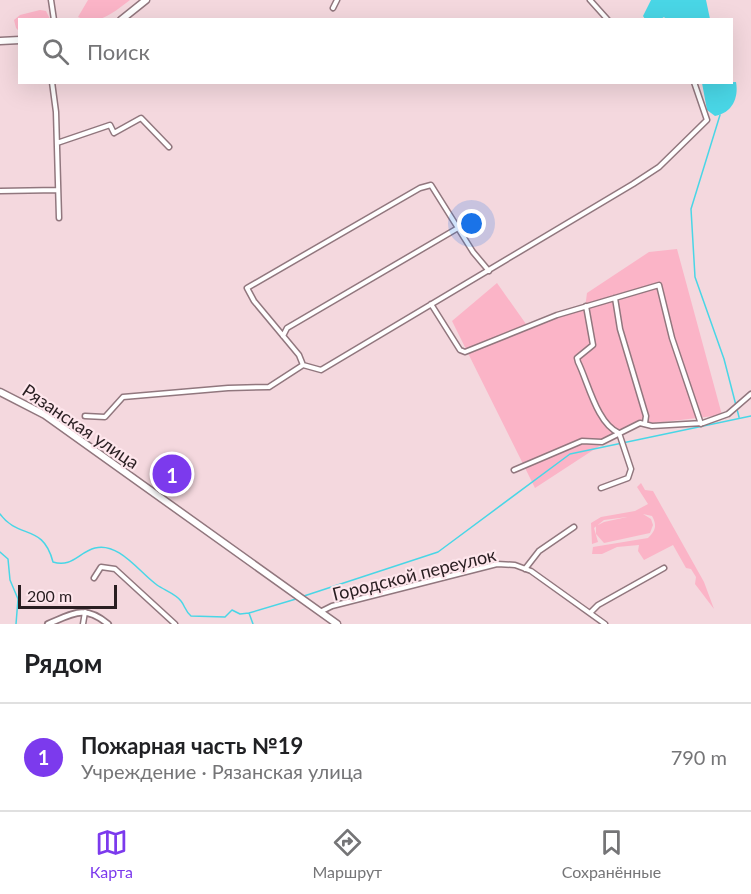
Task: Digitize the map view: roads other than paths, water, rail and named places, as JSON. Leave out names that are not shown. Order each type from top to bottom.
[{"type":"main road","points":[[124,18],[146,0]]},
{"type":"main road","points":[[0,41],[18,40]]},
{"type":"main road","name":"Рязанская улица","points":[[0,392],[53,421],[337,624]]},
{"type":"street","points":[[51,0],[54,18]]},
{"type":"street","points":[[333,8],[337,0]]},
{"type":"street","points":[[590,0],[606,18]]},
{"type":"street","points":[[52,84],[57,143],[59,218]]},
{"type":"street","points":[[85,416],[105,417],[123,397],[228,388],[269,387],[303,365],[321,370],[659,167],[707,120],[695,84]]},
{"type":"street","points":[[57,143],[110,125],[114,134],[141,118],[169,147]]},
{"type":"street","points":[[303,365],[299,355],[247,292],[248,288],[428,185],[431,185],[489,271]]},
{"type":"street","points":[[0,191],[58,190]]},
{"type":"street","points":[[283,336],[287,328],[458,228]]},
{"type":"street","points":[[431,304],[460,350],[465,352],[534,323],[655,285],[660,286],[672,338],[701,424]]},
{"type":"street","points":[[615,298],[620,329],[646,416],[645,423]]},
{"type":"street","points":[[586,306],[593,345],[577,358],[578,362],[603,417],[613,430],[619,433],[631,465],[631,474],[602,488]]},
{"type":"street","points":[[514,470],[582,441],[602,442],[629,426],[645,423],[652,426],[701,424],[728,414],[751,394]]},
{"type":"street","points":[[525,569],[539,551],[574,527]]},
{"type":"street","name":"Городской переулок","points":[[320,612],[332,606],[497,564],[525,569],[605,624]]},
{"type":"street","points":[[94,578],[101,567],[115,569],[175,624]]},
{"type":"street","points":[[590,613],[598,605],[664,568]]},
{"type":"street","points":[[82,624],[85,612]]},
{"type":"street","points":[[48,624],[85,612],[94,613],[108,624]]},
{"type":"water","points":[[651,0],[706,0],[710,18],[644,18],[643,16]]},
{"type":"water","points":[[736,82],[737,88],[733,104],[726,112],[715,116],[707,110],[702,84],[733,84]]},
{"type":"waterway","points":[[720,115],[691,209],[695,277],[724,359],[739,417]]},
{"type":"waterway","points":[[304,596],[438,552],[570,454],[751,416]]},
{"type":"waterway","points":[[0,514],[7,522],[43,542],[53,562],[65,563],[95,548],[112,549],[128,559],[157,585],[179,599],[191,616],[225,617],[232,610],[240,614],[249,613],[253,624]]},
{"type":"waterway","points":[[0,552],[8,559],[10,580],[18,599],[16,624]]},
{"type":"waterway","points":[[249,613],[296,599]]},
{"type":"place","name":"Пожарная часть №19","points":[[172,474]]}]
